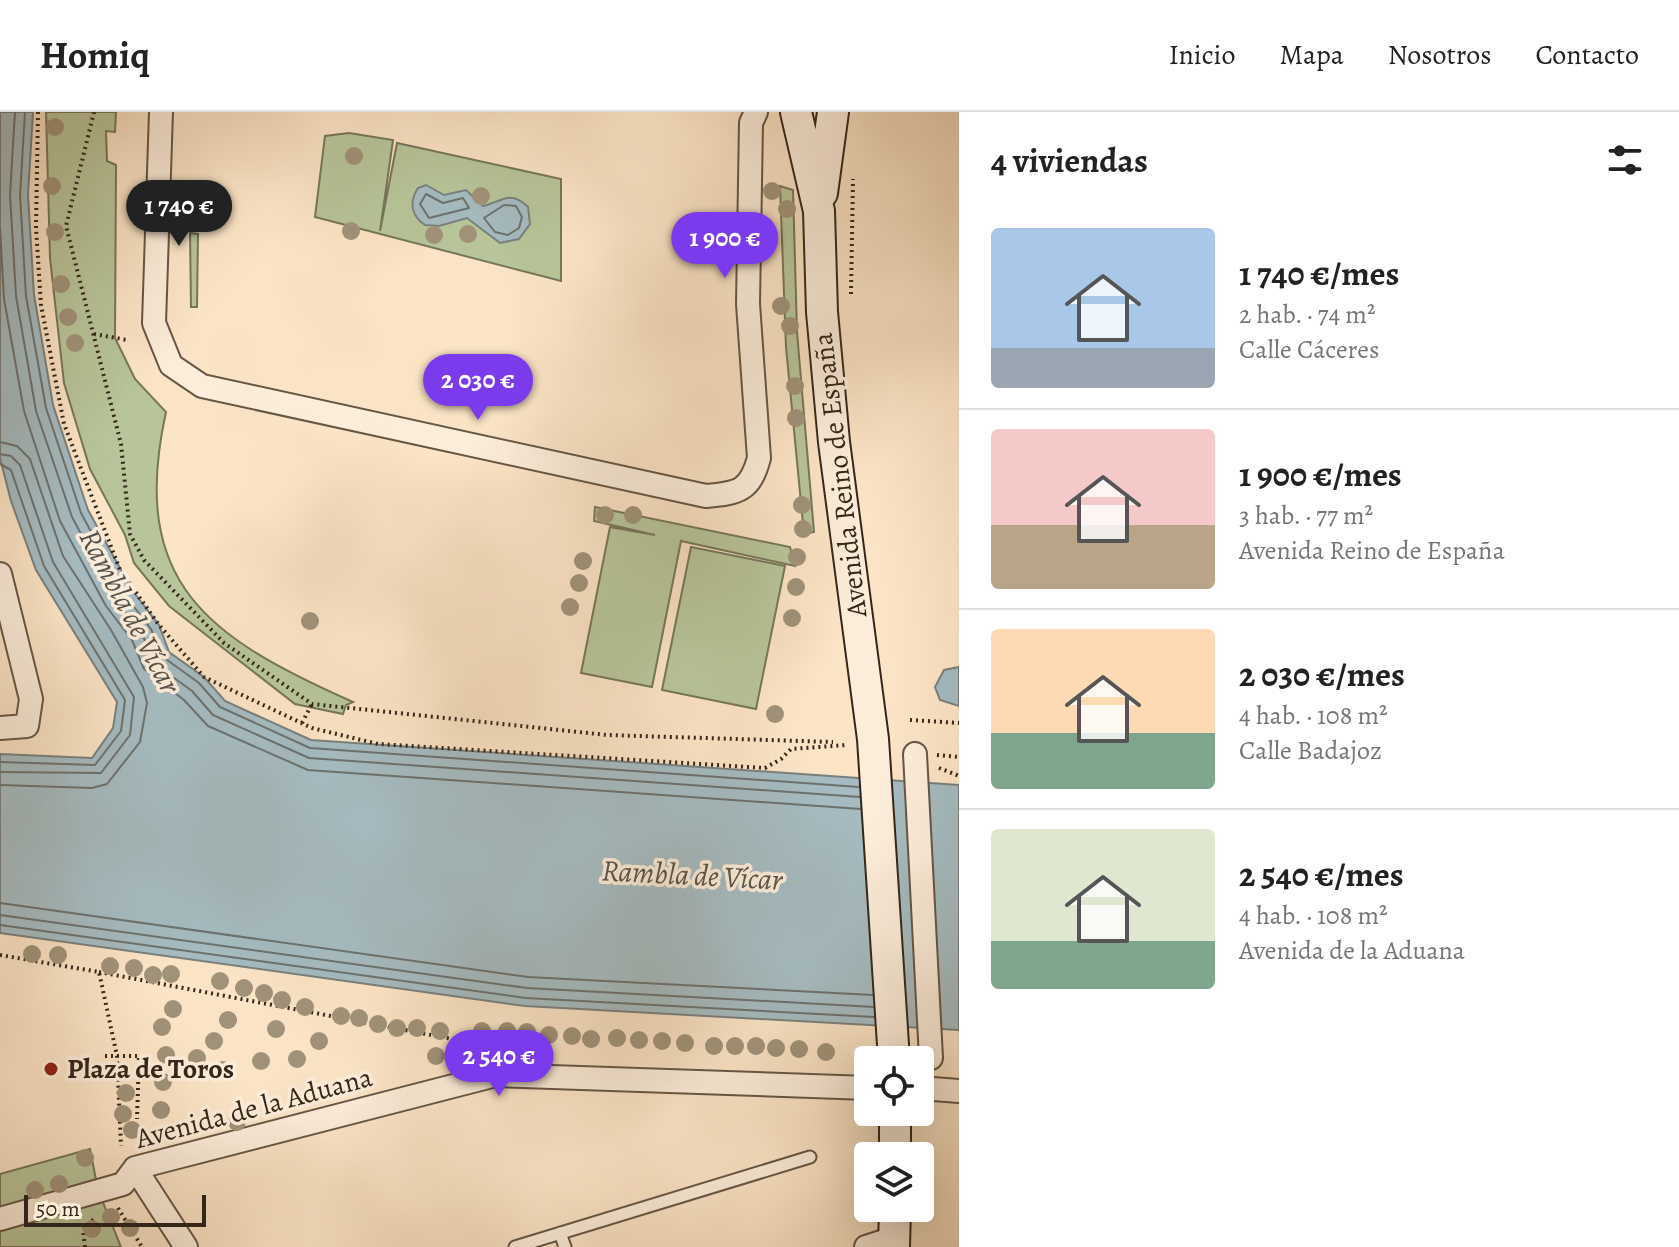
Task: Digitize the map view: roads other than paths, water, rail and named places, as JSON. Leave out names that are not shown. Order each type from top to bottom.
[{"type":"street","points":[[161,112],[154,323],[171,365],[202,386],[706,496],[735,493],[753,480],[759,458],[748,304],[751,123],[756,112]]},
{"type":"street","name":"Avenida Reino de España","points":[[796,112],[819,211]]},
{"type":"street","name":"Avenida Reino de España","points":[[833,112],[819,211],[822,312],[834,442],[873,739],[893,1046]]},
{"type":"street","points":[[0,574],[31,699],[27,726],[0,728]]},
{"type":"street","points":[[915,754],[930,1046]]},
{"type":"street","name":"Avenida de la Aduana","points":[[0,1219],[111,1194],[135,1168],[496,1075],[854,1088]]},
{"type":"street","points":[[934,1089],[959,1091]]},
{"type":"street","points":[[135,1168],[186,1247]]},
{"type":"street","points":[[885,1244],[891,1222]]},
{"type":"lane","points":[[515,1247],[810,1157]]},
{"type":"lane","points":[[560,1233],[565,1247]]},
{"type":"water","name":"Rambla de Vícar","points":[[0,112],[33,112],[28,195],[34,295],[53,405],[88,510],[132,590],[159,625],[169,652],[204,677],[225,701],[311,740],[959,785],[959,1030],[525,1006],[0,933],[0,754],[92,758],[113,728],[117,702],[36,570],[11,501],[0,458]]},
{"type":"water","points":[[426,185],[444,195],[466,190],[483,206],[506,198],[516,199],[528,207],[530,224],[519,239],[500,243],[467,218],[439,226],[425,225],[414,213],[413,203],[418,188]]},
{"type":"water","points":[[959,667],[959,706],[940,700],[935,687],[944,670]]},
{"type":"place","name":"Plaza de Toros","points":[[51,1069]]}]
